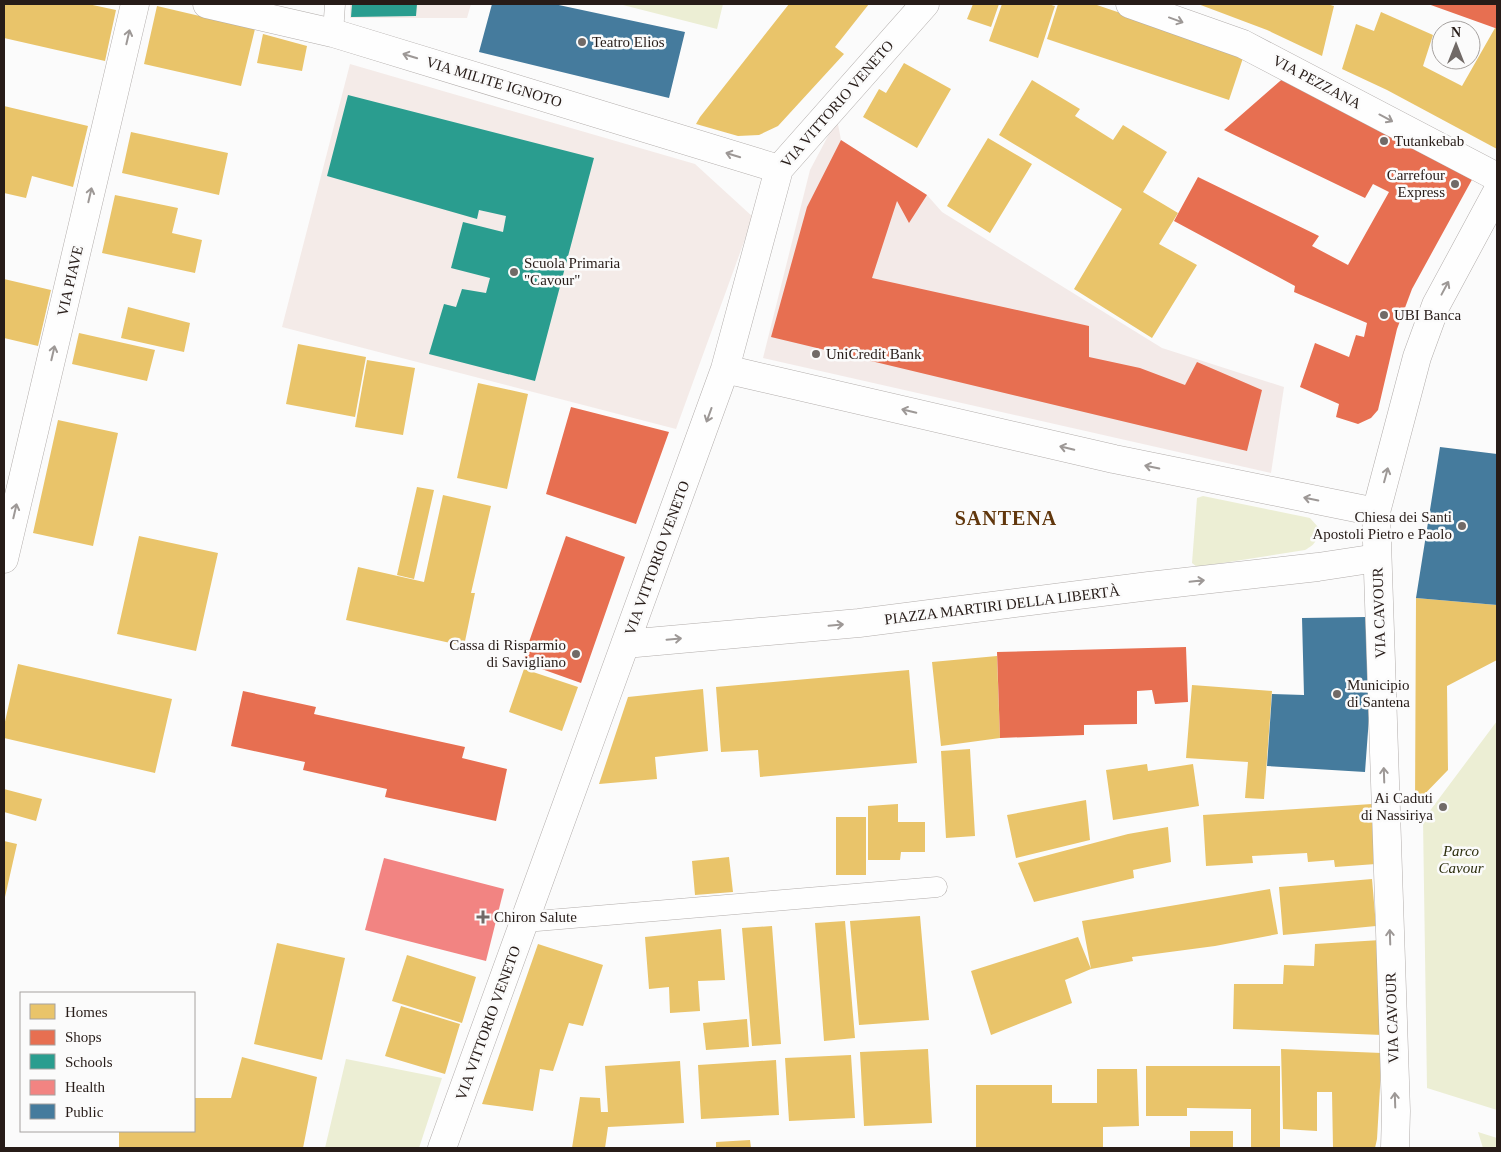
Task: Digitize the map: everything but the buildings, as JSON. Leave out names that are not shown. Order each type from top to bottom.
[{"type":"street","name":"VIA PIAVE","points":[[4,559],[135,4]]},
{"type":"street","name":"VIA MILITE IGNOTO","points":[[207,4],[333,33],[779,169]]},
{"type":"street","name":"VIA VITTORIO VENETO","points":[[442,1148],[726,369],[779,169],[925,4]]},
{"type":"street","name":"VIA PEZZANA","points":[[1130,4],[1243,44],[1497,177]]},
{"type":"street","name":"VIA CAVOUR","points":[[1395,1148],[1396,1111],[1376,512],[1420,348],[1436,305],[1497,192]]},
{"type":"street","points":[[726,369],[1114,459],[1376,512]]},
{"type":"street","name":"PIAZZA MARTIRI DELLA LIBERTÀ","points":[[625,644],[859,623],[1148,586],[1318,567],[1377,558]]},
{"type":"lane","points":[[333,33],[335,4]]},
{"type":"lane","points":[[525,922],[937,888]]},
{"type":"shaded area","points":[[350,4],[471,4],[467,18],[350,18]]},
{"type":"shaded area","name":"Scuola Primaria \"Cavour\"","points":[[350,64],[695,164],[753,217],[676,429],[282,327]]},
{"type":"shaded area","points":[[837,119],[841,140],[927,195],[942,212],[1162,348],[1284,387],[1271,473],[763,358],[810,170]]},
{"type":"green space","points":[[619,4],[723,4],[717,29]]},
{"type":"green space","points":[[1203,496],[1310,518],[1318,527],[1317,538],[1312,546],[1305,550],[1197,567],[1192,563],[1197,498]]},
{"type":"green space","name":"Parco Cavour","points":[[1497,721],[1497,1110],[1427,1088],[1423,820]]},
{"type":"green space","points":[[346,1059],[442,1078],[419,1148],[325,1148]]},
{"type":"green space","points":[[1478,1132],[1497,1138],[1497,1148],[1483,1148]]},
{"type":"place","name":"Teatro Elios","points":[[582,42]]},
{"type":"place","name":"Tutankebab","points":[[1384,141]]},
{"type":"place","name":"Carrefour Express","points":[[1455,184]]},
{"type":"place","name":"Scuola Primaria \"Cavour\"","points":[[514,272]]},
{"type":"place","name":"UBI Banca","points":[[1384,315]]},
{"type":"place","name":"UniCredit Bank","points":[[816,354]]},
{"type":"place","name":"Chiesa dei Santi Apostoli Pietro e Paolo","points":[[1462,526]]},
{"type":"place","name":"Cassa di Risparmio di Savigliano","points":[[576,654]]},
{"type":"place","name":"Municipio di Santena","points":[[1337,694]]},
{"type":"place","name":"Ai Caduti di Nassiriya","points":[[1443,807]]},
{"type":"place","name":"Chiron Salute","points":[[483,917]]},
{"type":"district","name":"SANTENA","points":[[1006,518]]}]
